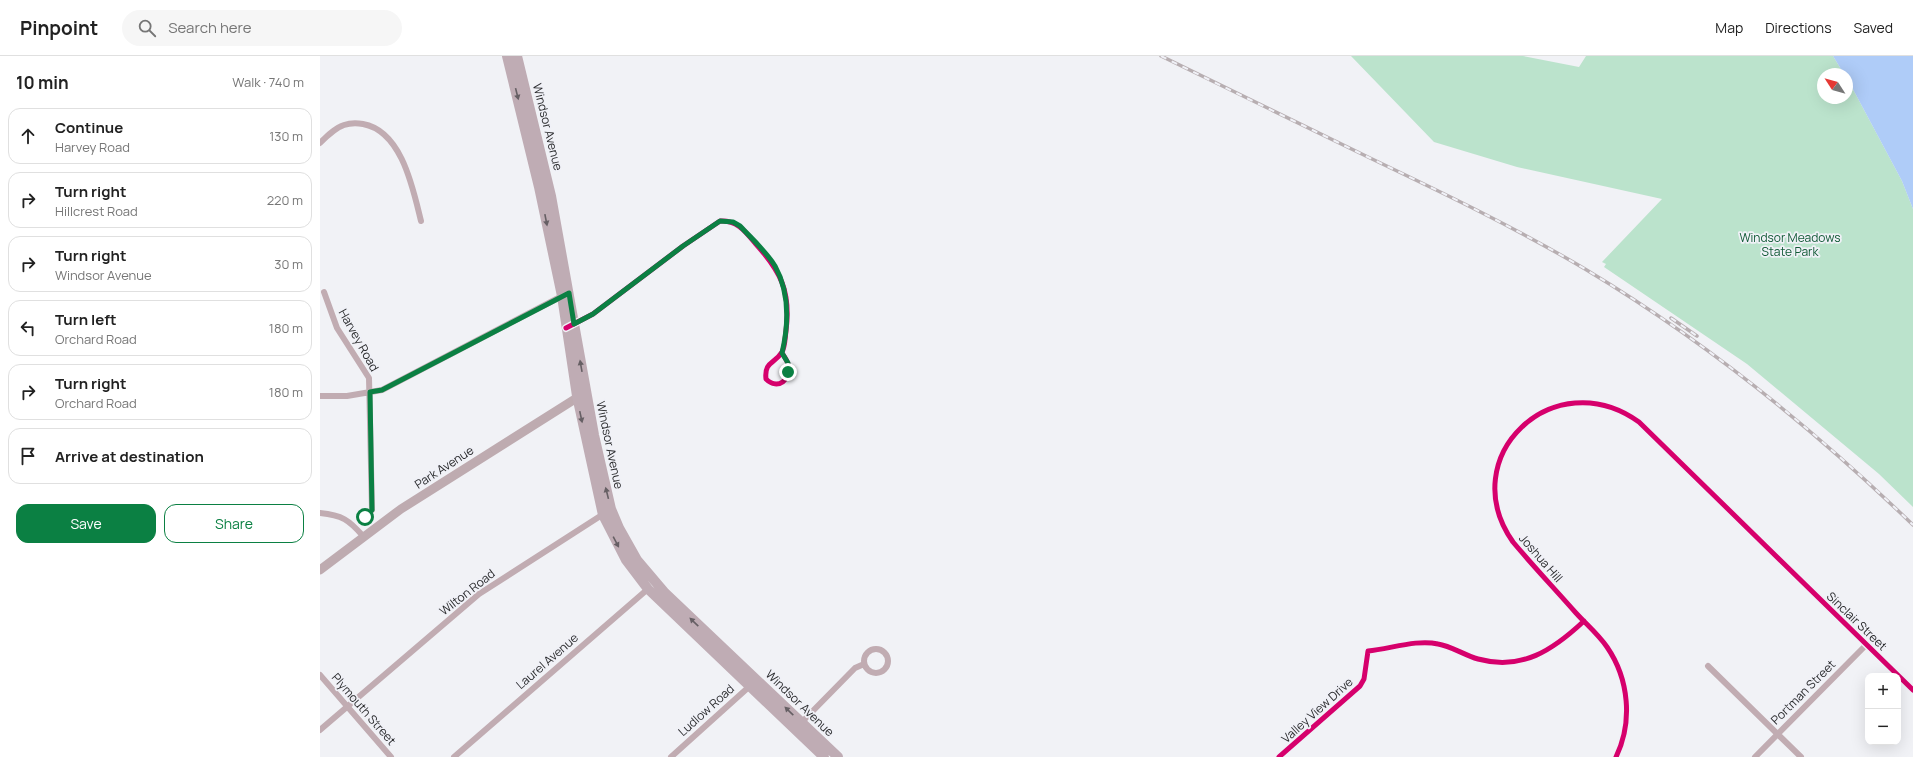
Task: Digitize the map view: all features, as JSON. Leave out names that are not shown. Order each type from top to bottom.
[{"type":"main road","name":"Windsor Avenue","points":[[507,56],[566,294]]},
{"type":"main road","name":"Windsor Avenue","points":[[517,56],[551,196],[581,395],[603,515],[626,560],[651,586],[798,726],[838,757]]},
{"type":"main road","name":"Windsor Avenue","points":[[581,395],[594,435],[612,509],[619,528],[651,586]]},
{"type":"main road","name":"Park Avenue","points":[[320,570],[363,536],[401,509],[581,395]]},
{"type":"main road","name":"Windsor Avenue","points":[[798,726],[824,757]]},
{"type":"street","points":[[320,143],[335,130],[345,124],[362,124],[378,130],[390,141],[399,153],[409,177],[421,221]]},
{"type":"street","points":[[570,326],[593,314],[683,246],[720,221],[733,222],[740,226],[774,265],[783,285],[788,313],[782,353],[788,363],[788,372],[784,381],[778,384],[770,384],[766,379],[765,371],[770,363],[782,353]]},
{"type":"street","name":"Harvey Road","points":[[324,292],[337,328],[369,378],[372,510],[365,517]]},
{"type":"street","points":[[320,396],[347,396],[382,390],[566,294]]},
{"type":"street","name":"Joshua Hill","points":[[1616,757],[1624,735],[1626,720],[1627,705],[1623,677],[1606,646],[1526,557],[1506,532],[1502,523],[1496,498],[1498,466],[1512,438],[1535,416],[1563,404],[1588,402],[1608,406],[1628,414],[1639,422],[1786,566]]},
{"type":"street","name":"Wilton Road","points":[[320,730],[479,594],[612,509]]},
{"type":"street","points":[[320,513],[343,518],[350,522],[363,536]]},
{"type":"street","name":"Sinclair Street","points":[[1786,566],[1913,690]]},
{"type":"street","name":"Laurel Avenue","points":[[454,757],[651,586]]},
{"type":"street","name":"Valley View Drive","points":[[1279,757],[1360,686],[1364,679],[1368,651],[1388,650],[1426,642],[1438,644],[1478,659],[1503,663],[1523,660],[1544,653],[1563,641],[1584,621]]},
{"type":"street","name":"Portman Street","points":[[1755,757],[1867,644]]},
{"type":"street","points":[[873,649],[884,651],[888,658],[887,666],[879,672],[871,672],[864,664],[866,653],[873,649]]},
{"type":"street","points":[[798,726],[855,668],[864,664]]},
{"type":"street","points":[[1708,666],[1801,757]]},
{"type":"street","name":"Plymouth Street","points":[[320,675],[391,757]]},
{"type":"street","name":"Ludlow Road","points":[[671,757],[753,683]]},
{"type":"green space","name":"Windsor Meadows State Park","points":[[1351,56],[1523,56],[1579,67],[1586,56],[1833,56],[1840,68],[1817,68],[1817,104],[1853,104],[1853,89],[1902,181],[1913,209],[1913,507],[1879,474],[1747,364],[1604,267],[1606,264],[1602,262],[1662,199],[1517,167],[1434,142]]},
{"type":"water","points":[[1833,56],[1913,56],[1913,209],[1902,181],[1853,89],[1853,68],[1840,68]]},
{"type":"railway","points":[[1161,56],[1479,211],[1533,239],[1585,269],[1673,326],[1715,356],[1797,420],[1913,525]]},
{"type":"railway","points":[[1671,318],[1697,336]]},
{"type":"cycle path","points":[[566,328],[593,314],[683,246],[720,221],[726,221],[736,224],[748,234],[772,263],[782,283],[787,304],[784,345],[779,356],[768,366],[766,373],[766,379],[775,384],[783,382],[788,374],[788,364],[782,353]]},
{"type":"cycle path","points":[[1616,757],[1625,730],[1626,701],[1624,687],[1614,659],[1600,638],[1513,542],[1498,510],[1495,479],[1504,451],[1522,427],[1546,411],[1575,403],[1607,406],[1639,422],[1913,690]]},
{"type":"cycle path","points":[[1279,757],[1360,686],[1364,679],[1368,651],[1412,643],[1430,643],[1448,647],[1478,659],[1494,662],[1509,662],[1523,660],[1548,649],[1561,641],[1584,621]]},
{"type":"route","points":[[365,517],[372,510],[370,392],[382,390],[569,293],[574,324],[593,314],[683,246],[720,221],[733,222],[740,226],[774,265],[783,285],[786,297],[788,313],[782,353],[788,363],[788,372]]}]
